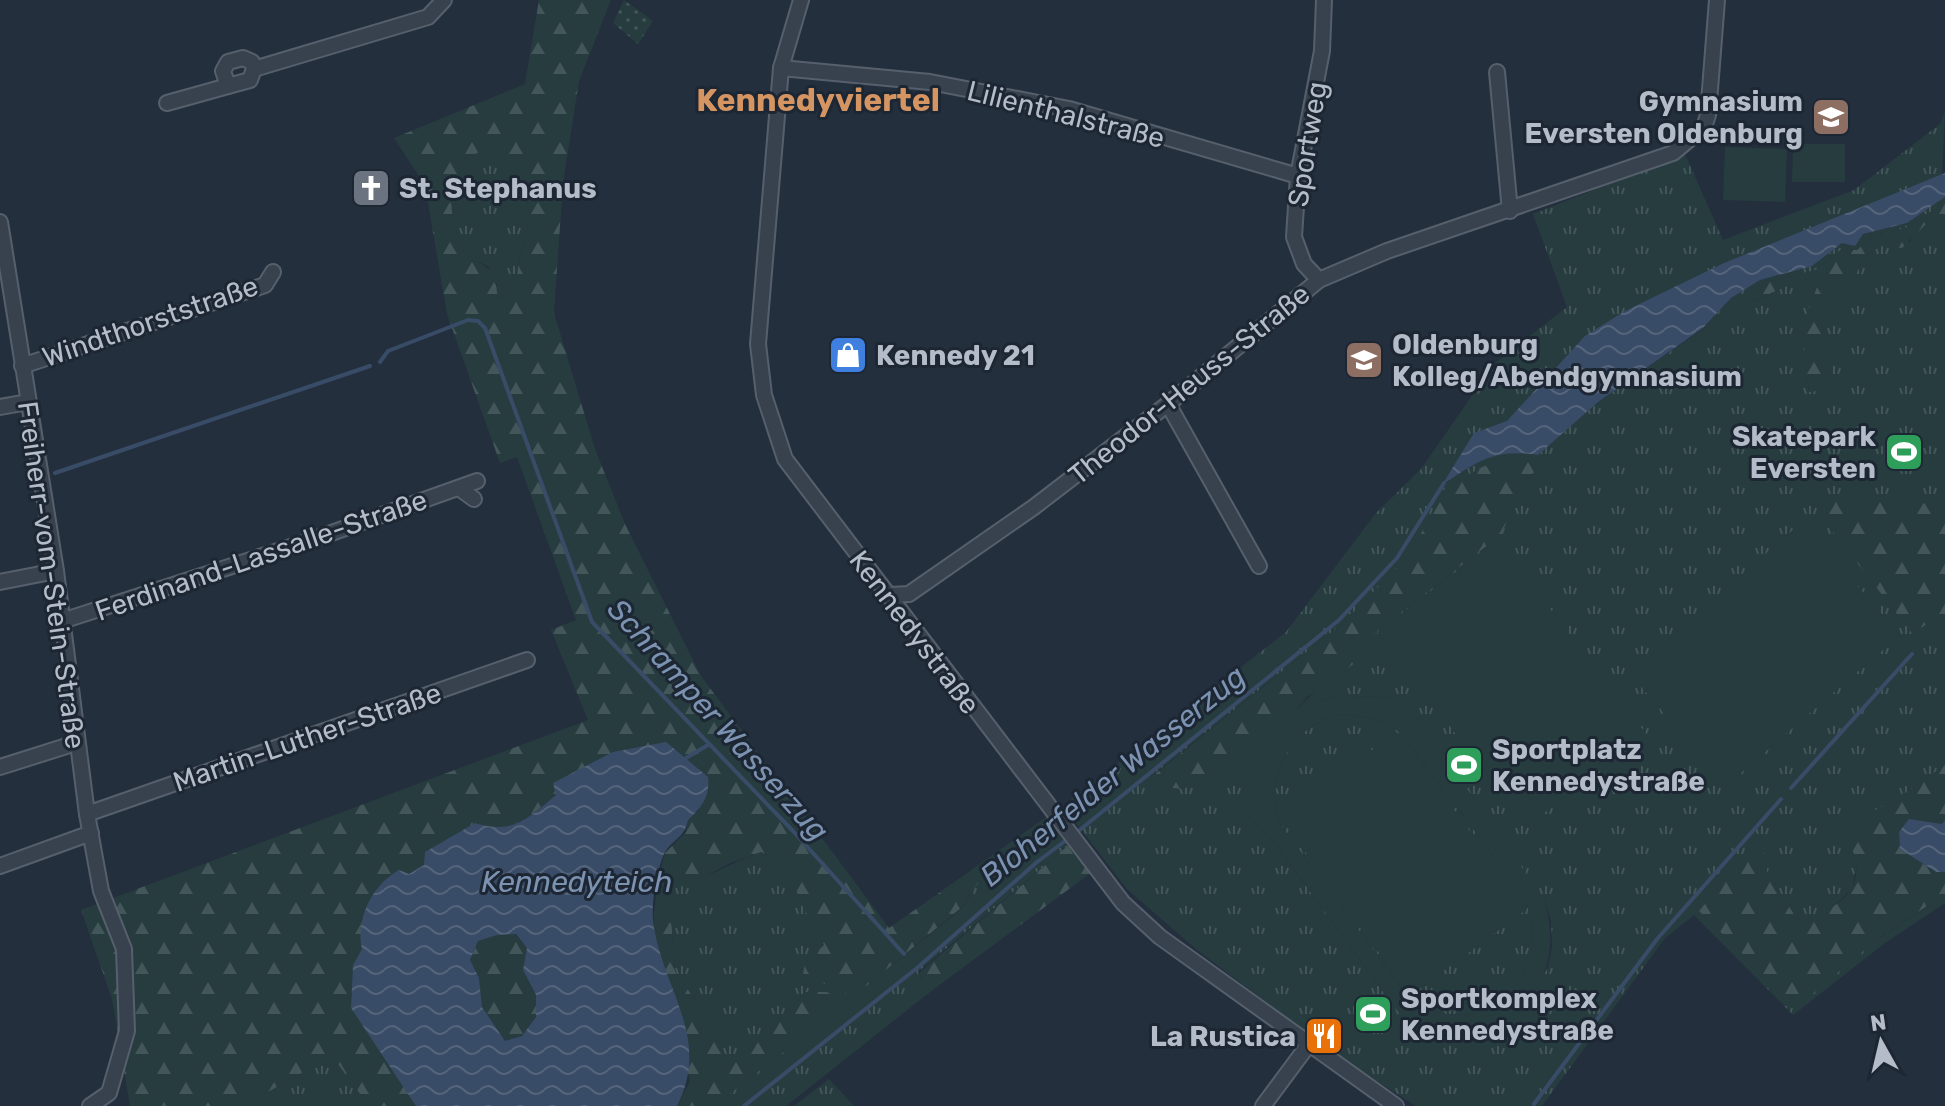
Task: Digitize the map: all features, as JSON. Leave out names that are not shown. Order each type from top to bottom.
[{"type":"street","points":[[254,69],[428,17],[444,0]]},
{"type":"street","name":"Kennedystraße","points":[[801,0],[781,68],[758,344],[764,395],[785,459],[1123,903],[1160,937],[1396,1106]]},
{"type":"street","name":"Sportweg","points":[[1319,280],[1304,264],[1294,237],[1298,176],[1322,51],[1324,0]]},
{"type":"street","name":"Theodor-Heuss-Straße","points":[[890,595],[909,594],[950,567],[1168,404],[1319,280],[1387,251],[1673,153],[1704,127],[1717,0]]},
{"type":"street","points":[[167,103],[250,80],[254,69],[252,62],[243,58],[228,62],[223,71],[228,86]]},
{"type":"street","name":"Lilienthalstraße","points":[[781,68],[930,82],[1069,109],[1298,176]]},
{"type":"street","points":[[1497,72],[1510,211]]},
{"type":"street","name":"Freiherr-vom-Stein-Straße","points":[[0,222],[56,571],[87,814],[101,891],[124,949],[127,1031],[109,1093],[90,1106]]},
{"type":"street","name":"Windthorststraße","points":[[22,366],[265,285],[273,272]]},
{"type":"street","points":[[0,407],[28,402]]},
{"type":"street","points":[[1168,404],[1259,566]]},
{"type":"street","name":"Ferdinand-Lassalle-Straße","points":[[62,621],[296,546],[477,481]]},
{"type":"street","name":"Ferdinand-Lassalle-Straße","points":[[459,488],[474,499]]},
{"type":"street","points":[[0,582],[56,571]]},
{"type":"street","name":"Martin-Luther-Straße","points":[[87,814],[527,660]]},
{"type":"street","points":[[0,767],[76,743]]},
{"type":"street","points":[[0,866],[91,833]]},
{"type":"street","points":[[1263,1106],[1309,1044]]},
{"type":"green space","points":[[539,0],[611,0],[579,81],[563,183],[554,313],[595,449],[625,524],[701,676],[889,928],[1048,816],[1055,824],[979,882],[961,908],[853,997],[803,974],[805,963],[824,945],[800,901],[786,862],[761,852],[730,863],[687,886],[656,888],[665,853],[686,832],[688,820],[699,810],[557,794],[519,822],[500,827],[475,823],[426,852],[425,865],[409,874],[353,965],[351,1008],[417,1106],[369,1106],[332,1056],[243,1106],[130,1106],[112,999],[81,910],[588,720],[551,630],[576,620],[517,457],[500,463],[447,314],[425,185],[394,138],[525,84]],"holes":[[[488,150],[508,152],[523,179],[528,222],[518,266],[521,286],[497,299],[494,276],[481,264],[466,257],[453,218],[452,196],[465,157]]]},
{"type":"green space","points":[[624,0],[653,21],[638,44],[613,23]]},
{"type":"green space","points":[[1945,112],[1942,175],[1724,263],[1658,297],[1567,355],[1507,422],[1486,431],[1444,484],[1488,458],[1510,453],[1538,455],[1598,402],[1703,329],[1731,298],[1760,280],[1812,266],[1842,243],[1863,234],[1907,223],[1945,197],[1945,202],[1908,227],[1871,238],[1857,250],[1842,249],[1816,270],[1764,283],[1755,301],[1795,282],[1821,278],[1802,328],[1809,392],[1833,379],[1824,345],[1825,323],[1855,276],[1864,255],[1882,246],[1910,242],[1917,230],[1930,220],[1945,223],[1945,504],[1898,504],[1912,633],[1945,614],[1945,765],[1904,794],[1857,866],[1852,889],[1826,913],[1799,922],[1767,872],[1761,838],[1699,911],[1880,938],[1945,894],[1945,903],[1885,943],[1793,1015],[1694,915],[1665,938],[1542,1106],[1416,1106],[1332,1052],[1196,949],[1127,889],[1063,806],[1286,632],[1376,513],[1421,469],[1494,364],[1567,307],[1533,214],[1685,154],[1723,240],[1854,190],[1940,124]],"holes":[[[1541,467],[1520,484],[1502,534],[1374,633],[1294,712],[1162,787],[1154,774],[1344,622],[1411,554],[1446,487]],[[1328,698],[1393,698],[1544,899],[1551,921],[1552,947],[1548,967],[1519,1011],[1488,1026],[1437,1030],[1395,1008],[1269,835],[1239,810],[1290,719]]]},
{"type":"green space","points":[[1793,144],[1845,144],[1845,182],[1792,182]]},
{"type":"green space","points":[[1725,147],[1787,149],[1785,202],[1723,200]]},
{"type":"green space","points":[[488,150],[508,152],[514,160],[523,179],[528,211],[527,232],[518,266],[522,286],[496,299],[497,285],[488,266],[466,257],[452,207],[454,185],[465,157]]},
{"type":"green space","points":[[1945,202],[1945,223],[1930,220],[1902,248],[1882,246],[1864,255],[1855,276],[1825,323],[1824,346],[1833,379],[1825,390],[1809,392],[1802,328],[1820,279],[1795,282],[1754,301],[1752,294],[1764,283],[1816,270],[1842,249],[1857,250],[1871,238],[1908,227]]},
{"type":"green space","points":[[1513,456],[1540,462],[1541,467],[1520,484],[1502,534],[1374,633],[1365,656],[1308,696],[1294,712],[1211,778],[1183,789],[1162,787],[1154,775],[1344,622],[1410,554],[1446,487],[1482,467]]},
{"type":"green space","points":[[1836,501],[1945,504],[1945,614],[1912,633],[1822,518]]},
{"type":"green space","points":[[1802,522],[1900,635],[1727,785],[1629,673]]},
{"type":"green space","points":[[1497,540],[1647,735],[1527,826],[1377,632]]},
{"type":"green space","points":[[1365,696],[1393,698],[1413,711],[1544,899],[1550,937],[1544,974],[1525,1005],[1510,1017],[1491,1025],[1417,1033],[1395,1008],[1269,835],[1239,810],[1257,757],[1279,728],[1309,706],[1327,699]],"holes":[[[1346,714],[1377,719],[1400,732],[1523,895],[1532,924],[1531,952],[1523,976],[1507,996],[1486,1009],[1462,1015],[1435,1011],[1408,997],[1280,824],[1276,805],[1279,770],[1286,753],[1297,739],[1311,727]]]},
{"type":"green space","points":[[1346,714],[1377,719],[1400,732],[1523,895],[1532,924],[1531,952],[1523,976],[1507,996],[1486,1009],[1462,1015],[1435,1011],[1408,997],[1280,824],[1276,787],[1286,753],[1311,727]]},
{"type":"green space","points":[[1397,732],[1527,909],[1410,996],[1280,817]]},
{"type":"green space","points":[[1945,765],[1945,820],[1942,824],[1909,819],[1899,833],[1900,849],[1936,872],[1945,872],[1945,894],[1879,938],[1797,1007],[1699,911],[1761,836],[1767,872],[1799,922],[1829,909],[1847,895],[1856,876],[1854,855],[1844,828],[1904,794]]},
{"type":"green space","points":[[1055,824],[1070,844],[918,972],[930,992],[786,1106],[714,1106],[846,1003],[805,992],[758,1042],[727,1066],[713,1026],[675,971],[671,918],[656,896],[656,888],[685,884],[761,852],[786,862],[800,901],[824,945],[805,963],[853,997],[961,909],[979,882]]},
{"type":"green space","points":[[1070,844],[1092,872],[930,992],[919,973]]},
{"type":"green space","points":[[656,896],[671,918],[675,971],[713,1026],[727,1065],[758,1042],[805,992],[827,992],[846,1003],[714,1106],[677,1106],[690,1081],[653,926]]},
{"type":"green space","points":[[497,934],[515,934],[527,948],[523,970],[536,996],[536,1017],[522,1036],[505,1041],[482,1007],[479,978],[470,960],[478,941]]},
{"type":"green space","points":[[332,1055],[369,1106],[243,1106]]},
{"type":"green space","points":[[829,1079],[854,1106],[794,1106]]},
{"type":"water","points":[[1945,173],[1945,197],[1907,223],[1863,234],[1855,246],[1842,243],[1812,266],[1760,280],[1731,298],[1703,328],[1598,402],[1538,455],[1498,455],[1442,485],[1474,433],[1507,421],[1585,336],[1625,311],[1724,263]]},
{"type":"water","name":"Kennedyteich","points":[[666,742],[708,777],[704,801],[664,854],[653,901],[654,928],[688,1038],[686,1082],[677,1106],[416,1106],[351,1008],[353,965],[362,949],[361,926],[374,893],[399,870],[409,874],[424,865],[425,852],[475,823],[500,827],[519,822],[556,795],[553,783],[613,752]],"holes":[[[516,934],[527,948],[523,970],[536,995],[536,1017],[522,1036],[505,1041],[482,1007],[479,978],[470,960],[478,941],[497,935]]]},
{"type":"water","points":[[1909,819],[1942,824],[1945,820],[1945,872],[1936,872],[1900,849],[1899,832]]},
{"type":"waterway","name":"Schramper Wasserzug","points":[[380,362],[388,351],[468,320],[478,321],[485,328],[592,622],[793,831],[904,954]]},
{"type":"waterway","name":"Schramper Wasserzug","points":[[55,473],[370,366]]},
{"type":"waterway","name":"Bloherfelder Wasserzug","points":[[1076,833],[1339,620],[1397,558],[1444,483]]},
{"type":"waterway","points":[[1791,788],[1912,654]]},
{"type":"waterway","points":[[686,758],[708,745]]},
{"type":"waterway","points":[[1534,1104],[1657,939],[1781,799]]},
{"type":"waterway","name":"Bloherfelder Wasserzug","points":[[744,1106],[917,968],[1037,862],[1069,838]]},
{"type":"place","name":"Gymnasium Eversten Oldenburg","points":[[1831,117]]},
{"type":"place","name":"St. Stephanus","points":[[371,188]]},
{"type":"place","name":"Kennedy 21","points":[[848,355]]},
{"type":"place","name":"Oldenburg Kolleg/Abendgymnasium","points":[[1364,360]]},
{"type":"place","name":"Skatepark Eversten","points":[[1904,452]]},
{"type":"place","name":"Sportplatz Kennedystraße","points":[[1464,765]]},
{"type":"place","name":"Sportkomplex Kennedystraße","points":[[1373,1014]]},
{"type":"place","name":"La Rustica","points":[[1324,1036]]},
{"type":"district","name":"Kennedyviertel","points":[[818,100]]}]
